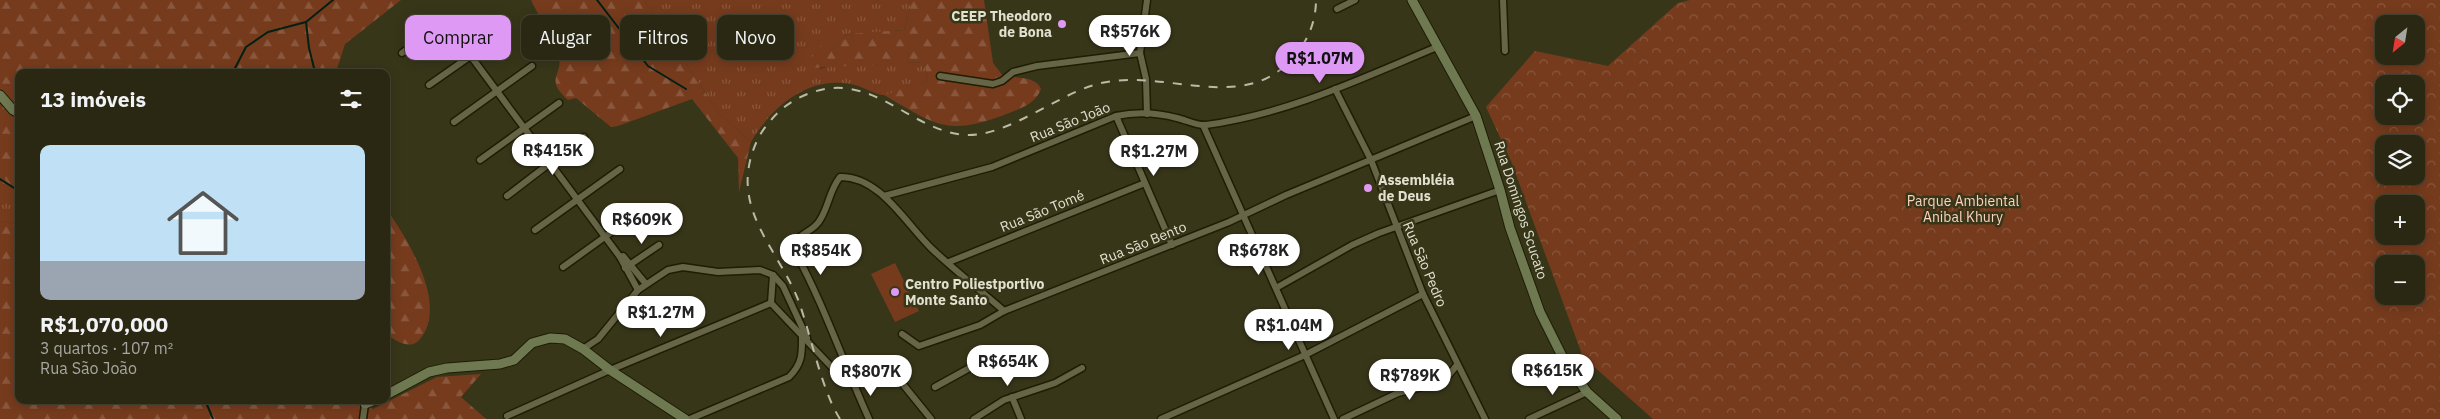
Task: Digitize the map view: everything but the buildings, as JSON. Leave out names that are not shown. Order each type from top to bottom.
[{"type":"main road","name":"Rua Domingos Scucato","points":[[1412,0],[1476,116],[1510,228],[1540,312],[1565,362],[1587,392],[1617,419]]},
{"type":"main road","points":[[0,95],[15,111]]},
{"type":"main road","points":[[390,393],[428,372],[447,368],[486,366],[514,360],[532,343],[550,338],[565,339],[583,349],[610,370],[685,419]]},
{"type":"street","points":[[1147,0],[1140,53],[1146,78],[1147,114]]},
{"type":"street","points":[[1337,9],[1355,0]]},
{"type":"street","points":[[1504,0],[1505,51]]},
{"type":"street","name":"Rua São João","points":[[884,196],[992,167],[1116,116],[1147,114],[1174,117],[1203,125],[1260,116],[1335,89],[1437,47]]},
{"type":"street","points":[[940,76],[993,84],[1002,82],[1013,72],[1037,66],[1140,53]]},
{"type":"street","points":[[429,86],[463,60]]},
{"type":"street","points":[[474,60],[620,257],[646,284]]},
{"type":"street","points":[[454,122],[532,66]]},
{"type":"street","name":"Rua São Pedro","points":[[1335,89],[1371,160],[1396,229],[1423,294],[1485,419]]},
{"type":"street","points":[[480,160],[559,103]]},
{"type":"street","points":[[1116,116],[1172,245]]},
{"type":"street","name":"Rua São Bento","points":[[902,334],[919,346],[980,325],[1004,311],[1172,245],[1476,116]]},
{"type":"street","points":[[1203,125],[1334,419]]},
{"type":"street","points":[[507,196],[584,137]]},
{"type":"street","points":[[535,230],[620,169]]},
{"type":"street","points":[[869,419],[810,278],[794,248],[796,240],[815,227],[821,220],[828,196],[840,177],[850,177],[884,196],[932,249],[1004,311]]},
{"type":"street","name":"Rua São Tomé","points":[[948,262],[1145,183]]},
{"type":"street","points":[[1276,288],[1352,245],[1379,233],[1396,229],[1500,190]]},
{"type":"street","points":[[563,267],[645,208]]},
{"type":"street","points":[[628,266],[660,245]]},
{"type":"street","points":[[628,266],[638,290]]},
{"type":"street","points":[[583,349],[598,339],[638,290],[668,270],[684,267],[718,272],[760,270],[773,275],[783,286],[808,341]]},
{"type":"street","points":[[773,275],[772,303],[842,378],[853,383],[889,375],[896,377],[931,419]]},
{"type":"street","points":[[1161,419],[1305,355],[1423,294]]},
{"type":"street","points":[[508,416],[610,370],[772,303]]},
{"type":"street","points":[[690,419],[789,377],[799,368],[802,334]]},
{"type":"street","points":[[935,386],[993,355]]},
{"type":"street","points":[[1343,419],[1398,393],[1443,382],[1457,364]]},
{"type":"street","points":[[974,419],[996,403],[1055,383],[1082,368]]},
{"type":"street","points":[[1529,419],[1587,392]]},
{"type":"street","points":[[1012,396],[1021,419]]},
{"type":"street","points":[[363,419],[365,404]]},
{"type":"green space","points":[[0,0],[401,0],[345,44],[337,69],[15,69],[15,192],[0,173]]},
{"type":"green space","points":[[531,0],[644,0],[654,15],[620,15],[620,60],[684,60],[720,115],[751,142],[739,192],[738,158],[692,99],[611,127],[576,98],[568,100],[561,93],[556,82],[560,60],[610,60],[610,15],[539,15]]},
{"type":"green space","points":[[644,0],[909,0],[911,4],[904,30],[845,35],[819,69],[832,66],[924,62],[928,81],[888,95],[877,94],[855,85],[838,83],[823,84],[808,89],[781,105],[770,116],[751,142],[720,115],[684,60],[707,60],[707,15],[654,15]]},
{"type":"green space","points":[[909,0],[984,0],[993,63],[1003,76],[1025,78],[1035,82],[1041,89],[1039,94],[1024,107],[988,120],[971,125],[944,125],[917,114],[884,95],[928,81],[924,62],[811,68],[814,55],[821,46],[833,39],[862,33],[904,30],[911,4]]},
{"type":"green space","name":"Parque Ambiental Anibal Khury","points":[[1690,0],[2440,0],[2440,419],[1653,419],[1583,357],[1511,161],[1486,107],[1535,51],[1608,66],[1678,3]]},
{"type":"green space","points":[[0,173],[15,192],[15,224],[0,221]]},
{"type":"green space","points":[[390,214],[414,254],[422,272],[428,290],[430,308],[428,325],[416,343],[408,345],[390,336]]},
{"type":"green space","points":[[0,221],[15,224],[15,404],[367,404],[373,409],[383,404],[390,404],[390,400],[437,377],[481,374],[461,397],[486,419],[0,419]]},
{"type":"green space","name":"Centro Poliestportivo Monte Santo","points":[[895,263],[919,311],[895,322],[871,274]]},
{"type":"waterway","points":[[235,69],[246,47],[268,32],[306,22],[333,0]]},
{"type":"waterway","points":[[597,0],[648,66],[686,89]]},
{"type":"waterway","points":[[306,22],[309,48],[314,69]]},
{"type":"waterway","points":[[0,179],[15,188]]},
{"type":"waterway","points":[[207,404],[213,419]]},
{"type":"railway","points":[[840,419],[822,379],[799,302],[762,232],[754,215],[749,197],[748,178],[751,157],[756,142],[767,124],[777,114],[791,102],[815,91],[833,88],[851,89],[884,101],[932,126],[948,132],[966,135],[998,130],[1079,90],[1120,80],[1228,87],[1253,83],[1276,73],[1297,53],[1311,28],[1315,15],[1316,0]]},
{"type":"place","name":"CEEP Theodoro de Bona","points":[[1062,24]]},
{"type":"place","name":"Assembléia de Deus","points":[[1368,188]]},
{"type":"place","name":"Centro Poliestportivo Monte Santo","points":[[895,292]]}]
